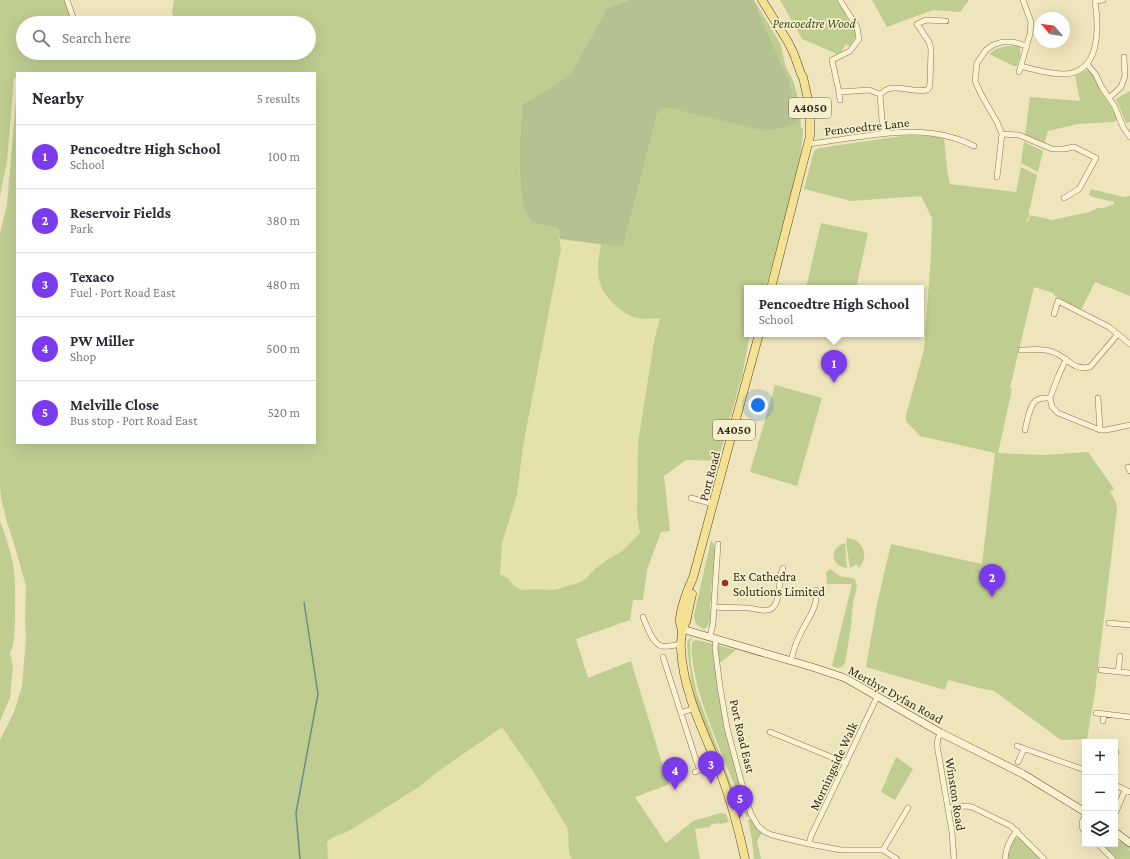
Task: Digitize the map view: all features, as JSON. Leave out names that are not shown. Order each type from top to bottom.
[{"type":"main road","name":"A4050","points":[[762,0],[791,49],[801,74],[800,79],[804,108],[805,136],[808,144],[772,285]]},
{"type":"main road","name":"Port Road","points":[[682,629],[686,622],[693,587],[693,578],[758,337]]},
{"type":"main road","name":"A4050","points":[[682,629],[682,665],[686,681],[694,708],[728,793],[738,827],[745,859]]},
{"type":"street","points":[[67,0],[73,16]]},
{"type":"street","points":[[840,0],[857,27],[859,39],[850,51],[832,60],[840,100]]},
{"type":"street","points":[[1019,72],[1030,34],[1031,22],[1023,0]]},
{"type":"street","points":[[1021,66],[1040,71],[1064,74],[1081,69],[1087,64],[1093,51],[1097,32],[1095,1],[1103,0]]},
{"type":"street","points":[[880,94],[889,88],[924,91],[929,88],[931,49],[929,42],[917,24],[926,20],[946,22]]},
{"type":"street","points":[[997,177],[1002,134],[975,81],[977,63],[986,50],[992,45],[1002,42],[1013,42],[1027,46]]},
{"type":"street","points":[[1109,98],[1121,87],[1125,76],[1124,57]]},
{"type":"street","points":[[1087,64],[1096,75],[1101,86],[1115,106],[1123,127],[1130,137]]},
{"type":"street","points":[[839,92],[869,90],[880,94]]},
{"type":"street","points":[[880,94],[883,133]]},
{"type":"street","name":"Pencoedtre Lane","points":[[808,144],[883,133],[905,132],[935,133],[958,139],[974,146]]},
{"type":"street","points":[[1002,134],[1019,135],[1052,149],[1074,147],[1096,158],[1079,189],[1064,198]]},
{"type":"street","points":[[1054,314],[1058,301],[1109,327],[1130,344]]},
{"type":"street","points":[[1021,350],[1051,351],[1060,354],[1076,367],[1083,369],[1090,367],[1118,334]]},
{"type":"street","points":[[1066,359],[1050,398],[1052,407],[1058,413],[1100,430],[1130,425]]},
{"type":"street","points":[[1025,430],[1032,405],[1036,400],[1050,398]]},
{"type":"street","points":[[1098,398],[1100,430]]},
{"type":"street","points":[[691,498],[714,504]]},
{"type":"street","name":"Port Road East","points":[[718,544],[713,638],[721,700],[736,765],[751,814],[758,826],[765,832],[809,844]]},
{"type":"street","points":[[714,607],[770,610],[776,602],[783,568]]},
{"type":"street","points":[[791,661],[799,636],[814,608],[817,594],[816,590]]},
{"type":"street","points":[[643,617],[651,635],[658,645],[663,646],[681,644]]},
{"type":"street","points":[[1109,623],[1130,625]]},
{"type":"street","name":"Merthyr Dyfan Road","points":[[682,629],[840,676],[941,733],[1023,774],[1083,811]]},
{"type":"street","points":[[1118,672],[1120,656]]},
{"type":"street","points":[[663,657],[696,760],[697,771],[707,768]]},
{"type":"street","points":[[1101,670],[1130,673]]},
{"type":"street","name":"Morningside Walk","points":[[809,844],[811,836],[877,697]]},
{"type":"street","points":[[681,713],[694,708]]},
{"type":"street","points":[[1096,713],[1130,717]]},
{"type":"street","points":[[1103,722],[1104,714]]},
{"type":"street","points":[[770,732],[846,764]]},
{"type":"street","name":"Winston Road","points":[[941,733],[938,738],[937,745],[952,832],[954,859]]},
{"type":"street","points":[[1017,746],[1082,769]]},
{"type":"street","points":[[1018,762],[1024,749]]},
{"type":"street","points":[[1117,811],[1127,791],[1118,786]]},
{"type":"street","points":[[948,808],[966,806],[972,807],[1011,826],[1044,859]]},
{"type":"street","points":[[883,850],[908,808]]},
{"type":"street","points":[[1005,859],[1011,838],[1017,831]]},
{"type":"street","points":[[1118,834],[1130,843]]},
{"type":"street","points":[[809,844],[841,850],[883,850],[897,859]]},
{"type":"street","points":[[1101,847],[1113,859]]},
{"type":"shaded area","points":[[560,239],[601,244],[597,273],[641,319],[661,317],[654,341],[638,443],[637,516],[640,533],[621,552],[608,559],[581,582],[558,589],[522,590],[513,585],[508,578],[500,574],[502,543],[517,495],[523,446],[561,249]]},
{"type":"shaded area","points":[[502,727],[536,776],[568,829],[569,853],[573,859],[328,859],[327,843],[330,839],[349,831],[419,787],[436,773]]},
{"type":"green space","points":[[0,0],[66,0],[72,16],[16,16],[16,60],[316,60],[316,16],[173,16],[172,12],[174,0],[629,0],[607,8],[571,73],[553,86],[522,104],[519,160],[522,204],[531,223],[558,228],[561,249],[523,446],[517,495],[502,543],[500,574],[508,578],[513,585],[522,590],[558,589],[581,582],[608,559],[621,552],[640,533],[637,516],[638,443],[654,341],[660,318],[642,319],[634,317],[619,309],[612,303],[602,288],[599,280],[598,262],[601,244],[623,247],[658,112],[663,108],[670,108],[749,0],[754,0],[780,43],[786,67],[792,77],[797,92],[801,128],[803,128],[801,154],[789,206],[766,285],[744,285],[744,337],[749,337],[742,376],[718,461],[686,460],[664,476],[670,531],[661,532],[647,570],[643,600],[633,600],[630,620],[576,639],[588,678],[631,661],[661,760],[670,784],[635,797],[666,843],[693,821],[720,813],[726,814],[729,822],[721,824],[716,823],[710,825],[710,827],[695,829],[700,859],[572,859],[569,853],[568,829],[536,776],[502,727],[436,773],[419,787],[349,831],[330,839],[327,843],[328,859],[0,859],[0,740],[14,712],[22,686],[26,639],[26,586],[7,522],[0,487],[0,233],[7,205],[16,99],[16,444],[316,444],[316,72],[16,72],[16,78],[14,78],[7,161],[0,196]]},
{"type":"green space","points":[[629,0],[753,0],[789,82],[798,123],[765,131],[670,108],[663,108],[658,112],[623,247],[560,239],[558,228],[531,223],[522,204],[519,160],[522,104],[553,86],[571,73],[607,8]]},
{"type":"green space","name":"Pencoedtre Wood","points":[[780,0],[837,0],[845,11],[850,22],[854,24],[856,31],[856,36],[850,47],[846,44],[841,52],[837,54],[802,39]]},
{"type":"green space","name":"Pencoedtre Wood","points":[[872,0],[969,0],[960,12],[933,10],[887,27]]},
{"type":"green space","points":[[1006,46],[1020,47],[1020,56],[1017,66],[989,54],[996,49]]},
{"type":"green space","points":[[1087,70],[1090,71],[1095,78],[1102,94],[1115,113],[1117,120],[1113,122],[1078,124],[1048,131],[1044,144],[1025,135],[1030,97],[1080,101],[1075,76]]},
{"type":"green space","points":[[1130,91],[1130,122],[1126,123],[1116,99]]},
{"type":"green space","points":[[909,135],[944,137],[950,184],[1016,192],[1021,167],[1037,175],[1029,209],[1029,217],[1025,222],[1029,220],[1030,215],[1052,220],[1089,212],[1114,204],[1114,202],[1089,195],[1091,189],[1123,197],[1130,196],[1130,296],[1095,282],[1081,310],[1056,297],[1053,293],[1034,287],[1010,388],[1012,389],[998,453],[1042,455],[1088,452],[1114,489],[1110,492],[1116,502],[1117,510],[1095,692],[1087,739],[1061,740],[994,691],[948,680],[945,690],[866,667],[877,604],[891,544],[982,564],[995,453],[920,436],[906,421],[906,415],[924,350],[931,256],[932,218],[921,196],[851,201],[804,189],[814,151],[819,148]]},
{"type":"green space","points":[[1024,142],[1043,151],[1038,172],[1021,163]]},
{"type":"green space","points":[[821,223],[868,233],[857,285],[807,285]]},
{"type":"green space","points":[[775,385],[822,398],[797,486],[750,472]]},
{"type":"green space","points":[[0,521],[13,563],[15,577],[15,622],[13,646],[10,653],[13,667],[10,698],[0,721]]},
{"type":"green space","points":[[847,538],[858,542],[864,551],[864,559],[859,568],[857,564],[850,568],[846,543]]},
{"type":"green space","points":[[711,540],[716,548],[710,602],[710,621],[704,629],[696,624],[694,615]]},
{"type":"green space","points":[[845,543],[847,568],[841,567],[837,564],[834,557],[836,549]]},
{"type":"green space","points":[[830,569],[840,576],[855,579],[857,586],[853,603],[845,663],[839,668],[832,666],[852,584],[827,584],[826,573]]},
{"type":"green space","points":[[693,636],[690,642],[691,665],[697,694],[742,813],[741,815],[739,815],[739,813],[737,814],[727,780],[697,705],[692,686],[687,642]]},
{"type":"green space","points":[[697,640],[713,644],[718,691],[724,723],[749,816],[746,817],[699,692],[692,653],[692,643],[693,641]]},
{"type":"green space","points":[[717,645],[736,650],[719,662]]},
{"type":"green space","points":[[896,757],[913,769],[895,800],[881,792]]},
{"type":"green space","points":[[750,819],[762,833],[757,841],[761,859],[754,859],[748,820]]},
{"type":"green space","points":[[1015,838],[1020,838],[1041,859],[1008,859],[1009,848]]},
{"type":"green space","points":[[1118,841],[1126,845],[1128,844],[1130,847],[1130,859],[1117,859],[1103,847],[1118,847]]},
{"type":"waterway","points":[[300,859],[296,813],[318,694],[304,602]]},
{"type":"place","name":"Pencoedtre High School","points":[[834,383]]},
{"type":"place","name":"Ex Cathedra Solutions Limited","points":[[725,583]]},
{"type":"place","name":"Reservoir Fields","points":[[992,597]]},
{"type":"place","name":"Texaco","points":[[711,784]]},
{"type":"place","name":"PW Miller","points":[[675,790]]},
{"type":"place","name":"Melville Close","points":[[740,818]]}]
